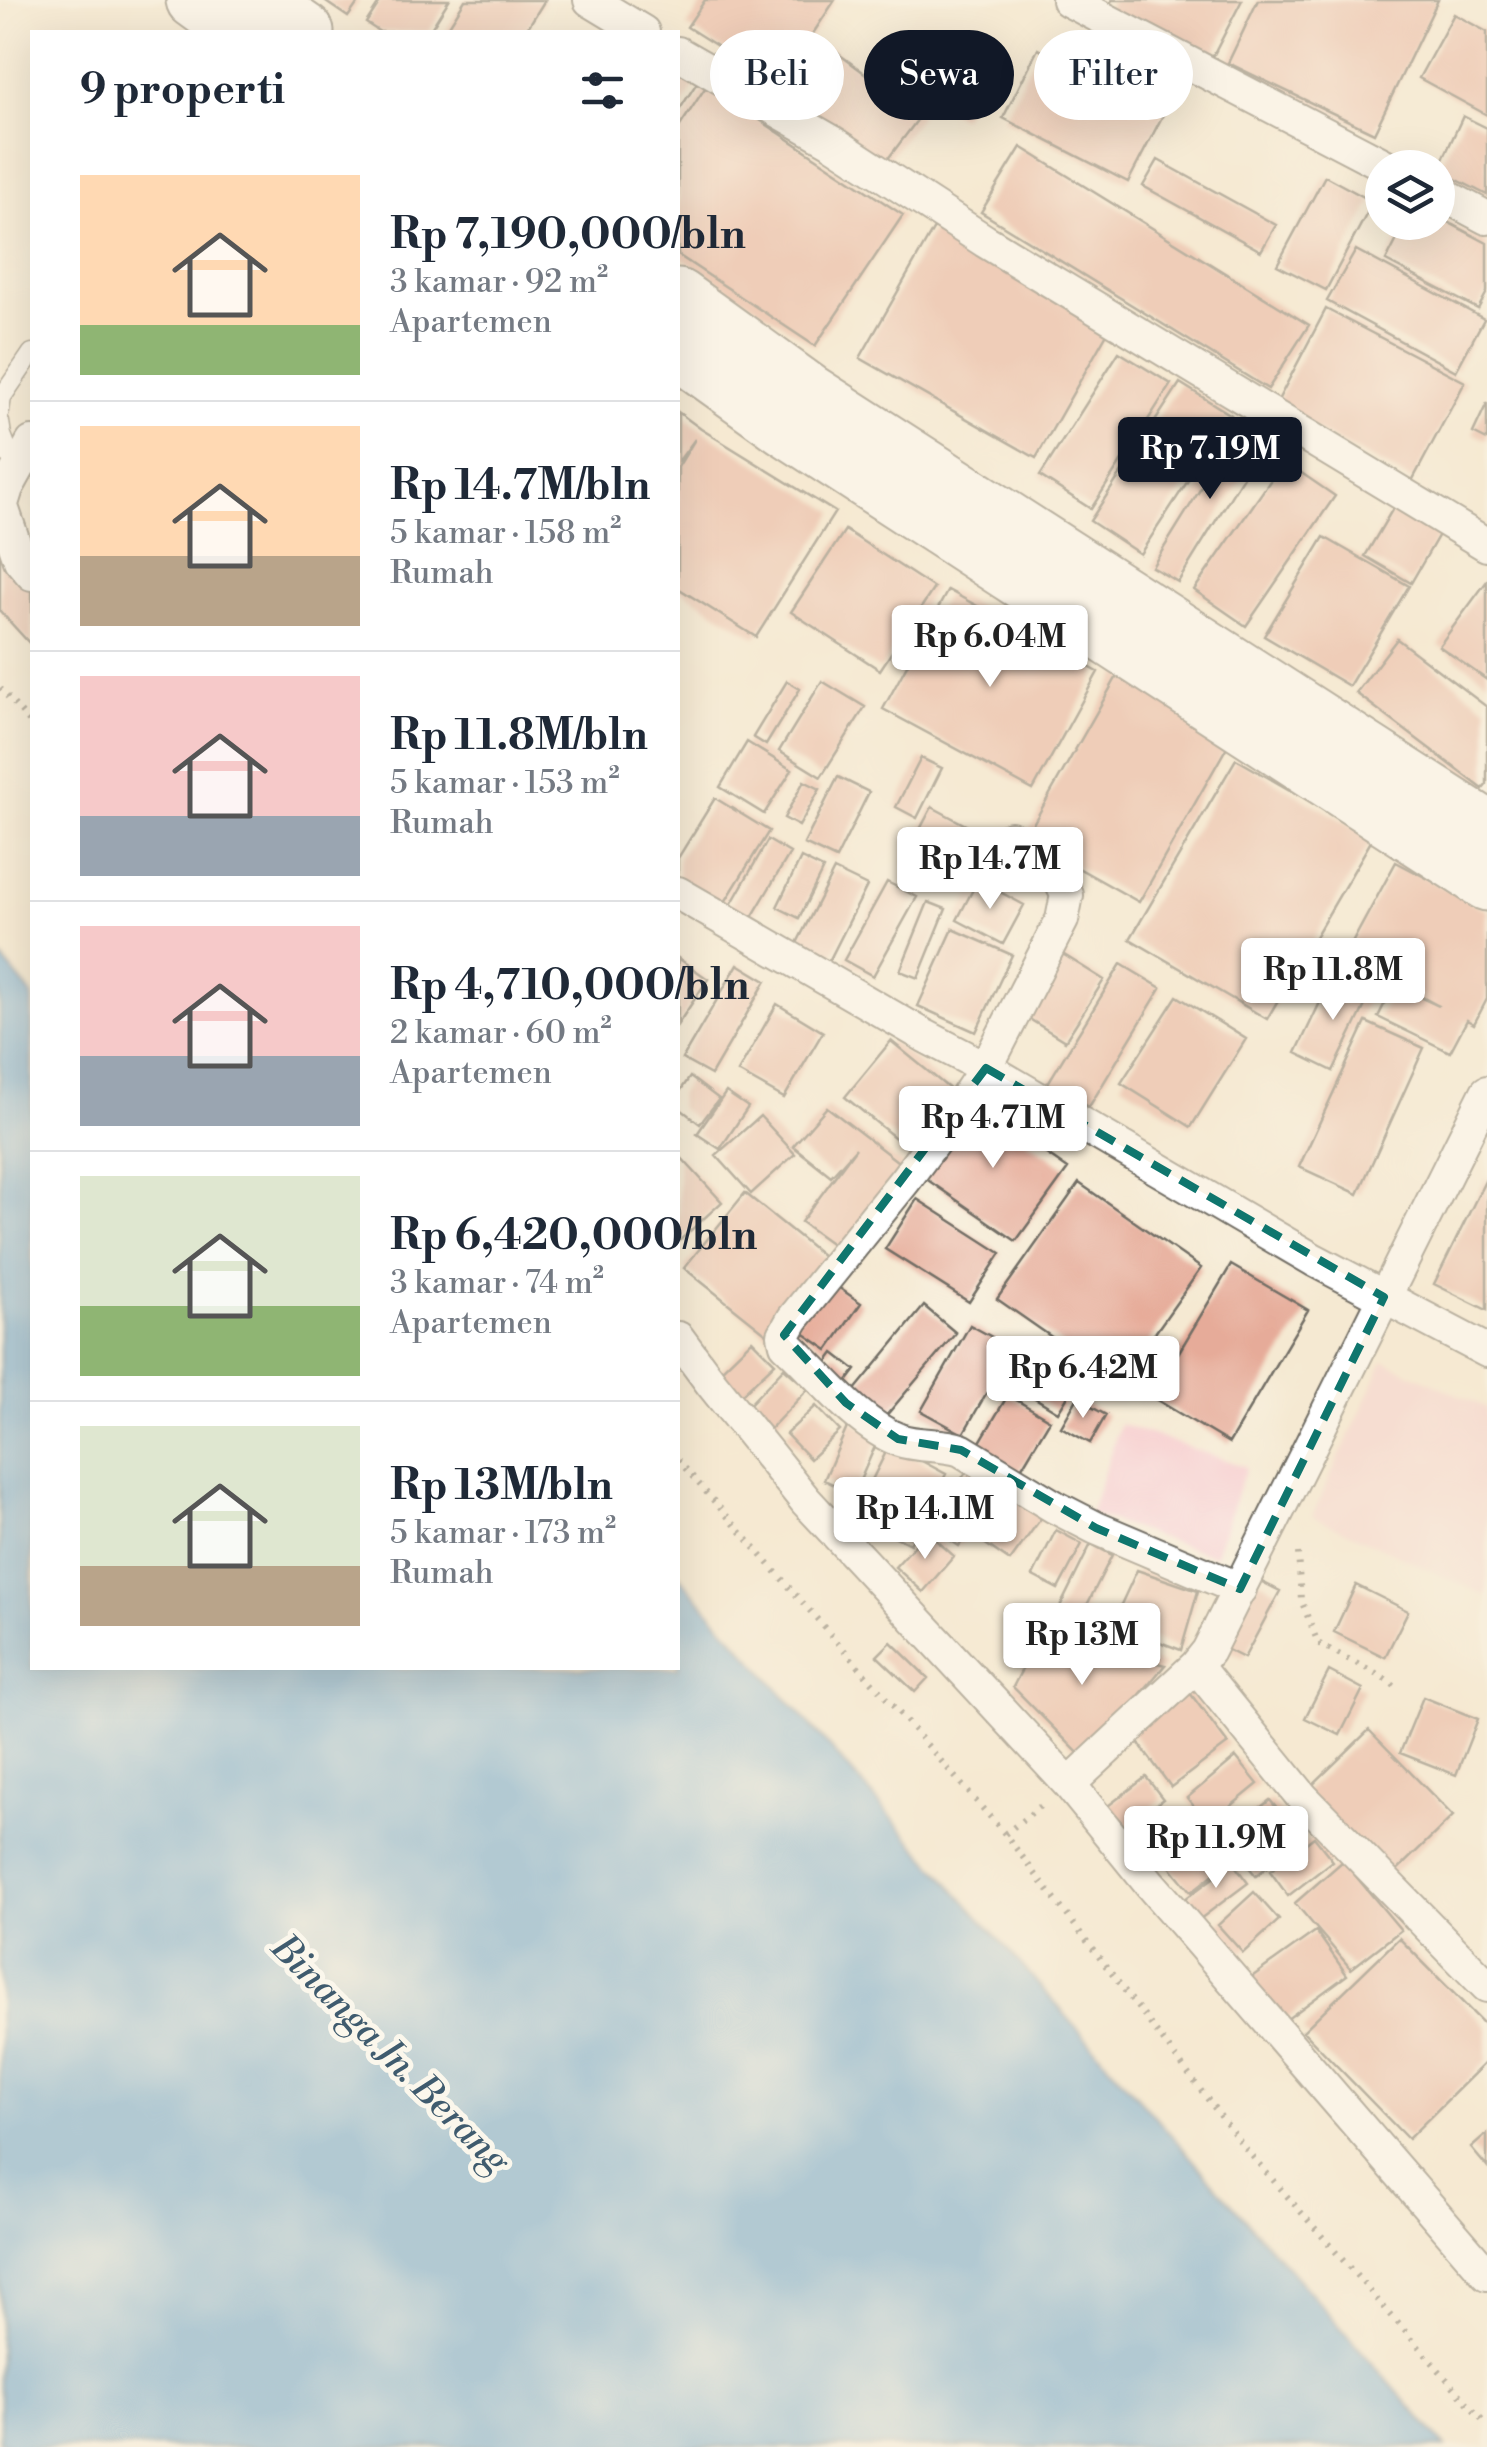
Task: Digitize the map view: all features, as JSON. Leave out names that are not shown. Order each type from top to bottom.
[{"type":"highway","points":[[194,0],[235,30]]},
{"type":"highway","points":[[260,0],[303,30]]},
{"type":"highway","points":[[680,298],[808,390],[1487,828]]},
{"type":"highway","points":[[680,352],[784,427],[1487,884]]},
{"type":"street","points":[[590,0],[639,30]]},
{"type":"street","points":[[1068,0],[1365,155]]},
{"type":"street","points":[[680,53],[831,141],[985,241],[1487,545]]},
{"type":"street","points":[[1455,201],[1487,218]]},
{"type":"street","points":[[30,446],[7,488],[20,560],[30,572]]},
{"type":"street","points":[[1011,838],[1060,880],[1066,901],[1062,920],[986,1068],[905,1180],[793,1319],[784,1335],[786,1344],[846,1403],[898,1439],[945,1444],[960,1450],[1096,1528],[1240,1588]]},
{"type":"street","points":[[680,894],[1314,1260],[1487,1351]]},
{"type":"street","points":[[1069,1784],[1208,1651],[1487,1092]]},
{"type":"street","points":[[680,1341],[806,1501],[1069,1784],[1150,1884],[1487,2274]]},
{"type":"street","points":[[1196,1666],[1303,1798],[1487,1986]]},
{"type":"lane","points":[[0,411],[6,374],[30,355]]},
{"type":"lane","points":[[0,422],[16,471]]},
{"type":"path","points":[[0,688],[30,723]]},
{"type":"path","points":[[680,1462],[1005,1834],[1245,2148],[1487,2425]]},
{"type":"path","points":[[1294,1482],[1301,1600],[1318,1643],[1400,1690]]},
{"type":"path","points":[[1005,1834],[1069,1784]]},
{"type":"highlighted area","points":[[986,1068],[1384,1297],[1240,1589],[1096,1528],[961,1450],[898,1439],[846,1403],[784,1335]]},
{"type":"shaded area","points":[[1384,1361],[1487,1408],[1487,1596],[1312,1516]]},
{"type":"shaded area","points":[[1120,1424],[1246,1467],[1215,1556],[1090,1514]]},
{"type":"water","name":"Binanga Jn. Berang","points":[[0,956],[30,993],[30,1670],[680,1670],[680,1577],[1446,2447],[15,2447],[0,2442]]},
{"type":"building","points":[[323,0],[360,0],[348,17]]},
{"type":"building","points":[[381,0],[449,0],[430,30],[377,30],[366,23]]},
{"type":"building","points":[[465,0],[545,0],[526,30],[446,30]]},
{"type":"building","points":[[705,0],[835,0],[815,30],[710,30],[710,42],[687,27]]},
{"type":"building","points":[[1112,0],[1242,0],[1209,64],[1193,56],[1193,30],[1142,30],[1106,12]]},
{"type":"building","points":[[1258,0],[1438,0],[1374,133],[1228,63]]},
{"type":"building","points":[[1454,14],[1487,32],[1487,115],[1419,78]]},
{"type":"building","points":[[1034,57],[1034,120],[1160,120],[1128,182],[1007,120],[1014,120],[1014,96]]},
{"type":"building","points":[[844,58],[864,73],[864,120],[917,120],[881,168],[815,120],[844,120]]},
{"type":"building","points":[[680,65],[700,78],[680,109]]},
{"type":"building","points":[[707,85],[710,120],[760,120],[903,215],[815,346],[680,256],[680,126]]},
{"type":"building","points":[[1463,116],[1487,128],[1487,195],[1455,179],[1455,150],[1447,150]]},
{"type":"building","points":[[1021,147],[1309,325],[1268,389],[981,212]]},
{"type":"building","points":[[1158,160],[1276,225],[1261,251],[1143,186]]},
{"type":"building","points":[[1325,176],[1365,198],[1365,217],[1326,290],[1277,265]]},
{"type":"building","points":[[1455,226],[1487,243],[1487,292],[1478,309],[1386,261],[1397,240],[1455,240]]},
{"type":"building","points":[[934,228],[1110,328],[1036,458],[860,358]]},
{"type":"building","points":[[1356,250],[1484,319],[1456,371],[1327,301]]},
{"type":"building","points":[[1326,309],[1465,382],[1412,481],[1274,408]]},
{"type":"building","points":[[1119,352],[1171,384],[1091,509],[1040,476]]},
{"type":"building","points":[[1180,383],[1231,415],[1140,554],[1090,521]]},
{"type":"building","points":[[1487,403],[1487,440],[1473,433]]},
{"type":"building","points":[[680,413],[835,512],[756,637],[680,589],[680,464],[695,439],[680,459]]},
{"type":"building","points":[[1242,422],[1267,438],[1178,582],[1152,567]]},
{"type":"building","points":[[1284,461],[1335,496],[1246,626],[1194,590]]},
{"type":"building","points":[[1399,498],[1445,524],[1411,583],[1365,556]]},
{"type":"building","points":[[845,530],[934,588],[880,670],[791,612]]},
{"type":"building","points":[[1324,537],[1409,586],[1349,686],[1264,636]]},
{"type":"building","points":[[0,546],[30,579],[30,644],[0,611]]},
{"type":"building","points":[[1487,581],[1487,680],[1439,646]]},
{"type":"building","points":[[948,590],[1098,672],[1033,790],[883,709]]},
{"type":"building","points":[[1397,639],[1487,707],[1487,784],[1483,789],[1356,693]]},
{"type":"building","points":[[1119,673],[1233,736],[1139,902],[1025,838]]},
{"type":"building","points":[[787,681],[800,689],[766,745],[753,737]]},
{"type":"building","points":[[822,681],[865,707],[821,777],[779,751]]},
{"type":"building","points":[[747,742],[792,770],[764,814],[720,787]]},
{"type":"building","points":[[921,758],[942,768],[917,818],[896,807]]},
{"type":"building","points":[[1236,759],[1373,838],[1267,1019],[1130,939]]},
{"type":"building","points":[[838,777],[869,792],[836,859],[804,844]]},
{"type":"building","points":[[804,781],[820,789],[799,826],[784,818]]},
{"type":"building","points":[[715,798],[769,831],[722,907],[680,881],[680,855]]},
{"type":"building","points":[[932,807],[975,830],[944,886],[902,863]]},
{"type":"building","points":[[768,840],[790,853],[745,929],[724,917]]},
{"type":"building","points":[[801,858],[823,869],[799,918],[777,907]]},
{"type":"building","points":[[1396,862],[1487,910],[1487,999],[1474,1024],[1467,1020],[1450,1052],[1378,1017],[1394,985],[1439,1006],[1345,956]]},
{"type":"building","points":[[834,870],[867,886],[824,971],[791,955]]},
{"type":"building","points":[[978,880],[1024,905],[1003,944],[957,920]]},
{"type":"building","points":[[887,882],[917,897],[873,976],[844,960]]},
{"type":"building","points":[[928,902],[946,909],[918,978],[900,971]]},
{"type":"building","points":[[953,929],[1012,955],[976,1032],[918,1006]]},
{"type":"building","points":[[1061,953],[1104,980],[1065,1041],[1023,1015]]},
{"type":"building","points":[[680,959],[708,979],[680,1021]]},
{"type":"building","points":[[738,964],[766,981],[711,1075],[682,1059]]},
{"type":"building","points":[[1121,964],[1161,988],[1089,1107],[1048,1083]]},
{"type":"building","points":[[1333,975],[1371,993],[1333,1071],[1296,1053]]},
{"type":"building","points":[[1177,996],[1246,1039],[1191,1127],[1121,1083]]},
{"type":"building","points":[[777,1004],[823,1032],[784,1098],[738,1072]]},
{"type":"building","points":[[1366,1022],[1424,1048],[1358,1194],[1299,1167]]},
{"type":"building","points":[[891,1041],[957,1095],[910,1150],[845,1097]]},
{"type":"building","points":[[690,1077],[719,1099],[700,1124],[680,1109],[680,1091]]},
{"type":"building","points":[[726,1092],[748,1107],[720,1149],[697,1134]]},
{"type":"building","points":[[970,1101],[1068,1169],[1016,1241],[919,1174]]},
{"type":"building","points":[[827,1107],[906,1168],[843,1252],[801,1222],[856,1148],[831,1176],[793,1146]]},
{"type":"building","points":[[760,1116],[795,1154],[751,1194],[716,1155]]},
{"type":"building","points":[[680,1156],[722,1202],[680,1240]]},
{"type":"building","points":[[1487,1177],[1487,1310],[1434,1284]]},
{"type":"building","points":[[1079,1183],[1201,1268],[1119,1384],[997,1299]]},
{"type":"building","points":[[745,1193],[833,1264],[773,1339],[684,1268]]},
{"type":"building","points":[[917,1199],[1001,1253],[969,1302],[885,1249]]},
{"type":"building","points":[[1231,1265],[1308,1310],[1229,1443],[1152,1397]]},
{"type":"building","points":[[825,1278],[861,1303],[828,1350],[793,1326]]},
{"type":"building","points":[[924,1306],[956,1333],[885,1417],[854,1391]]},
{"type":"building","points":[[970,1325],[1012,1348],[963,1434],[921,1411]]},
{"type":"building","points":[[752,1340],[775,1363],[740,1396],[718,1373]]},
{"type":"building","points":[[834,1353],[856,1370],[843,1387],[821,1371]]},
{"type":"building","points":[[1026,1353],[1075,1384],[1058,1412],[1009,1382]]},
{"type":"building","points":[[784,1368],[808,1389],[770,1429],[747,1407]]},
{"type":"building","points":[[1008,1395],[1050,1420],[1016,1477],[974,1452]]},
{"type":"building","points":[[1077,1399],[1106,1415],[1090,1443],[1061,1427]]},
{"type":"building","points":[[816,1406],[840,1431],[810,1459],[786,1434]]},
{"type":"building","points":[[850,1421],[880,1435],[854,1494],[824,1480]]},
{"type":"building","points":[[890,1444],[946,1474],[910,1544],[854,1516]]},
{"type":"building","points":[[972,1463],[1001,1482],[959,1546],[930,1527]]},
{"type":"building","points":[[1011,1485],[1047,1510],[1010,1561],[974,1536]]},
{"type":"building","points":[[1056,1530],[1082,1544],[1058,1589],[1033,1576]]},
{"type":"building","points":[[927,1532],[954,1556],[923,1592],[895,1567]]},
{"type":"building","points":[[1091,1544],[1112,1555],[1072,1635],[1051,1625]]},
{"type":"building","points":[[1137,1570],[1198,1591],[1181,1650],[1112,1624]]},
{"type":"building","points":[[1258,1580],[1280,1591],[1244,1658],[1222,1647]]},
{"type":"building","points":[[1356,1585],[1408,1611],[1385,1657],[1334,1632]]},
{"type":"building","points":[[1040,1634],[1165,1665],[1085,1760],[1013,1687]]},
{"type":"building","points":[[891,1642],[928,1678],[915,1692],[877,1656]]},
{"type":"building","points":[[1329,1671],[1363,1689],[1340,1735],[1305,1718]]},
{"type":"building","points":[[1187,1689],[1228,1744],[1171,1787],[1130,1731]]},
{"type":"building","points":[[1423,1697],[1478,1719],[1456,1775],[1400,1753]]},
{"type":"building","points":[[1369,1730],[1453,1816],[1388,1879],[1304,1793]]},
{"type":"building","points":[[1236,1757],[1258,1784],[1209,1824],[1187,1798]]},
{"type":"building","points":[[1146,1777],[1163,1799],[1117,1834],[1100,1812]]},
{"type":"building","points":[[1270,1800],[1302,1839],[1256,1876],[1224,1836]]},
{"type":"building","points":[[1211,1830],[1234,1858],[1191,1892],[1168,1864]]},
{"type":"building","points":[[1314,1837],[1333,1861],[1288,1896],[1270,1871]]},
{"type":"building","points":[[1343,1861],[1401,1930],[1351,1969],[1295,1903]]},
{"type":"building","points":[[1233,1863],[1248,1883],[1200,1919],[1185,1899]]},
{"type":"building","points":[[1254,1892],[1279,1920],[1243,1953],[1218,1925]]},
{"type":"building","points":[[1316,1931],[1347,1975],[1279,2025],[1246,1981]]},
{"type":"building","points":[[1399,1938],[1487,2027],[1487,2061],[1408,2139],[1303,2031]]},
{"type":"building","points":[[1487,2134],[1487,2167],[1471,2148]]}]
